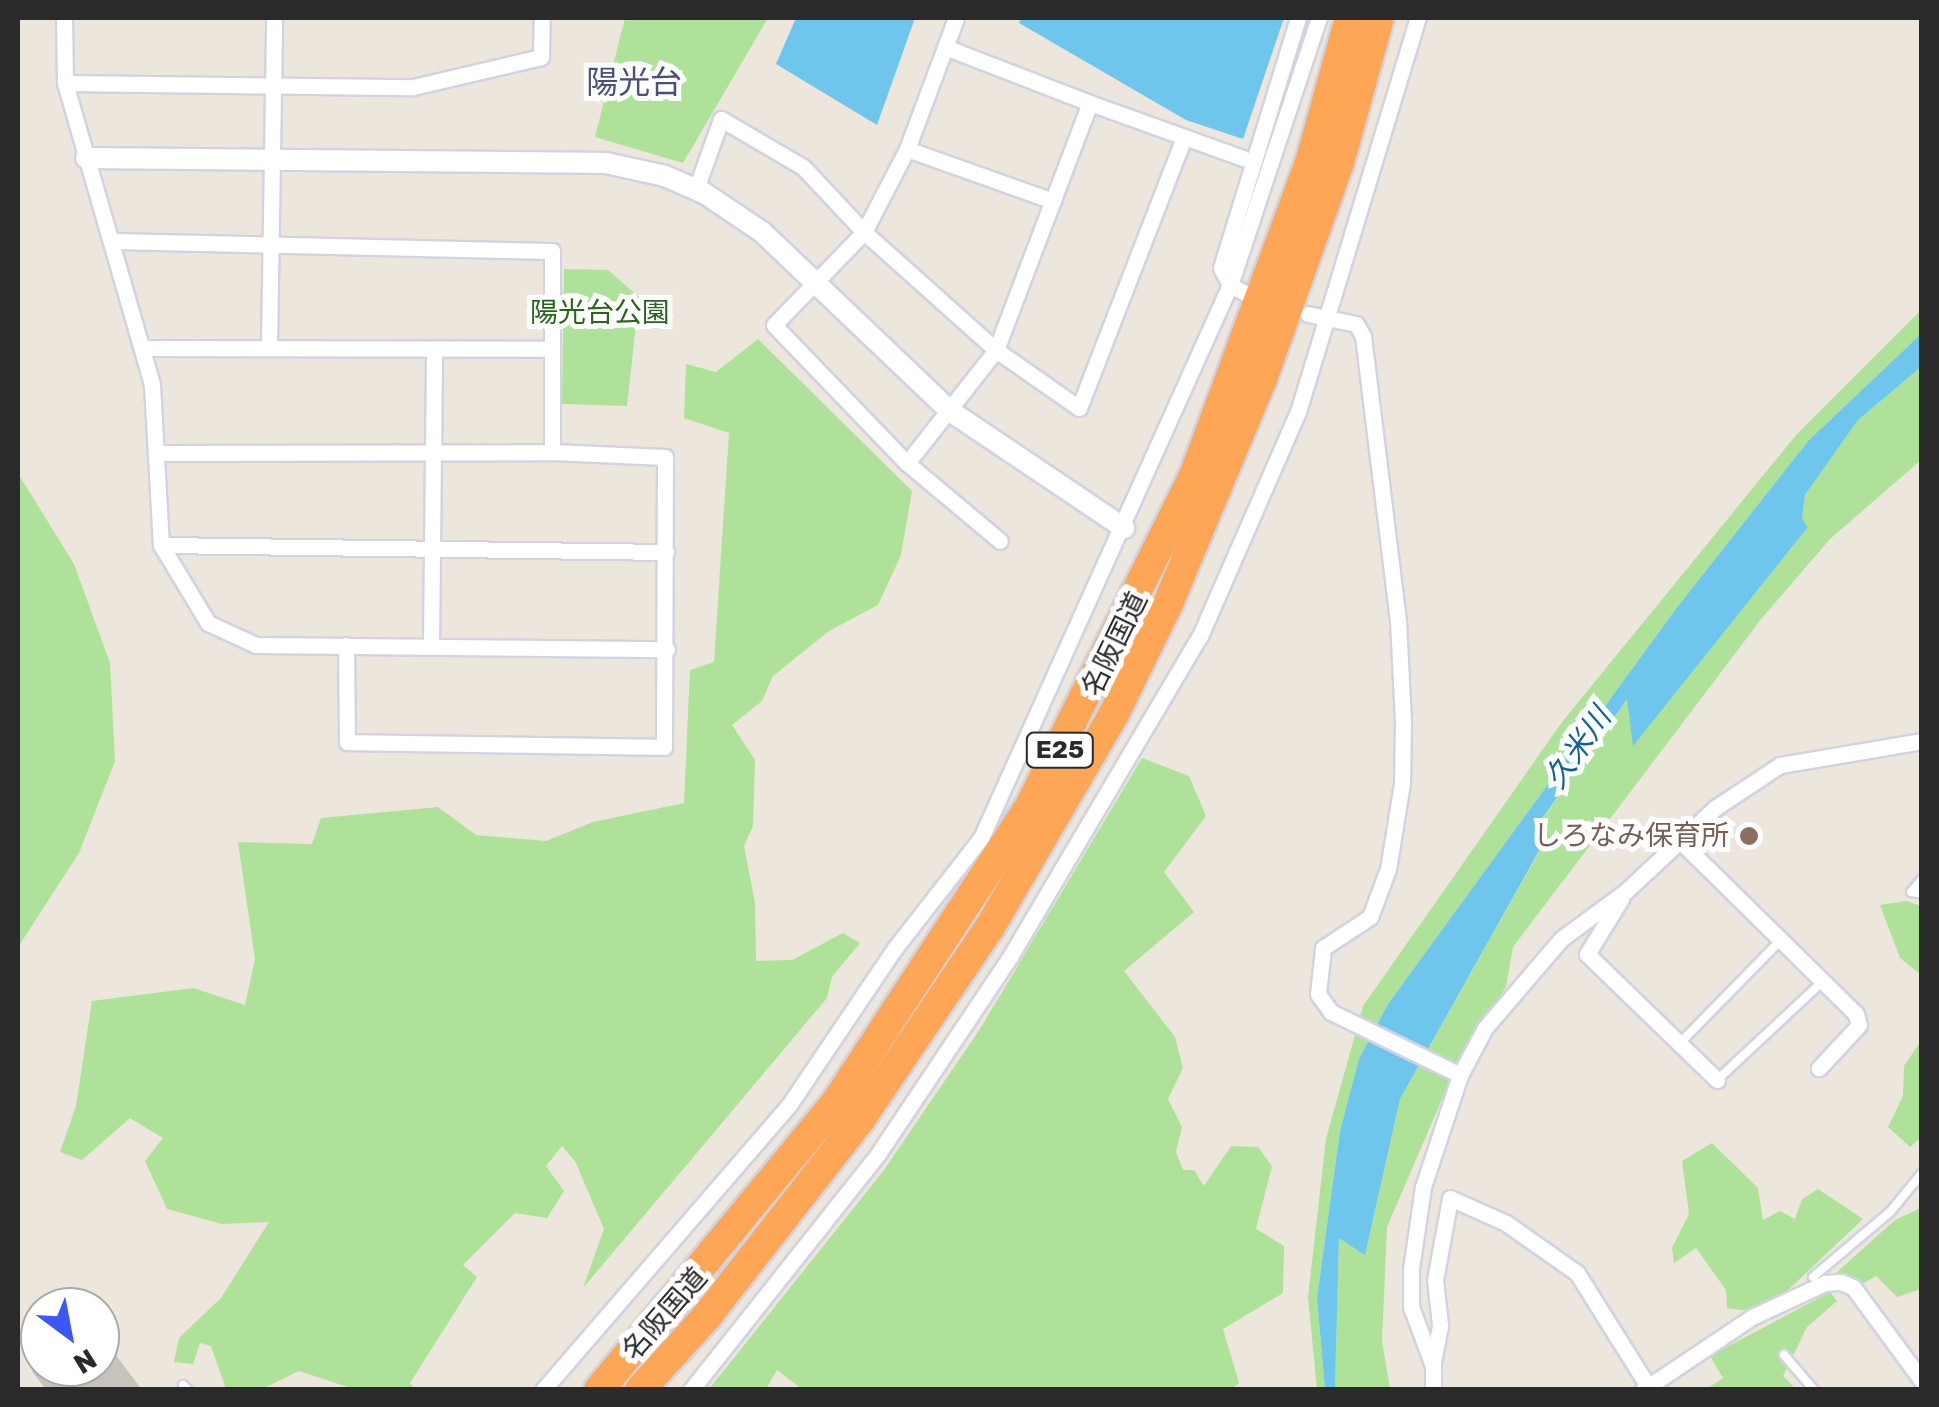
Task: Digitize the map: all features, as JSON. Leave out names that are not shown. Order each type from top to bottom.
[{"type":"highway","name":"名阪国道","points":[[599,1390],[836,1101],[1031,804],[1140,596],[1270,277],[1350,18]]},
{"type":"highway","name":"名阪国道","points":[[640,1390],[707,1316],[923,1029],[1103,734],[1213,501],[1300,274],[1379,18]]},
{"type":"highway","points":[[1300,274],[1337,188],[1388,18]]},
{"type":"highway","points":[[581,1390],[836,1101]]},
{"type":"highway","points":[[652,1390],[707,1316]]},
{"type":"street","points":[[64,18],[65,84],[142,348],[156,452],[162,545],[208,624],[256,645],[668,648]]},
{"type":"street","points":[[269,346],[274,18]]},
{"type":"street","points":[[65,84],[414,86],[541,57],[542,18]]},
{"type":"street","points":[[956,18],[907,149],[864,232],[774,325],[907,463],[1000,541]]},
{"type":"street","points":[[1238,289],[1221,268],[1298,18]]},
{"type":"street","points":[[543,1390],[789,1104],[894,948],[981,838],[1238,289],[1318,18]]},
{"type":"street","points":[[691,1390],[878,1154],[1011,955],[1200,636],[1298,412],[1418,18]]},
{"type":"street","points":[[945,47],[1243,158]]},
{"type":"street","points":[[907,463],[996,350],[1090,104]]},
{"type":"street","points":[[696,189],[722,119],[803,167],[864,232],[996,350],[1080,408],[1184,137]]},
{"type":"street","points":[[907,149],[1053,201]]},
{"type":"street","points":[[86,158],[606,164],[696,189],[762,232],[950,411],[1124,528]]},
{"type":"street","points":[[112,242],[552,250],[552,452]]},
{"type":"street","points":[[1308,314],[1356,324],[1363,336],[1398,620],[1402,782],[1388,870],[1370,916],[1323,948],[1316,974],[1318,994],[1331,1012],[1460,1075]]},
{"type":"street","points":[[142,348],[552,349]]},
{"type":"street","points":[[431,646],[434,350]]},
{"type":"street","points":[[156,452],[552,452],[665,458],[668,648],[664,747],[348,742],[346,645]]},
{"type":"street","points":[[162,545],[666,552]]},
{"type":"street","points":[[1433,1366],[1411,1307],[1411,1269],[1424,1187],[1460,1075],[1522,980],[1560,939],[1626,892],[1679,840],[1780,765],[1922,741]]},
{"type":"street","points":[[1679,840],[1823,982],[1859,1024],[1819,1068]]},
{"type":"street","points":[[1626,892],[1587,954],[1717,1080]]},
{"type":"street","points":[[1432,1390],[1440,1325],[1436,1280],[1450,1198],[1506,1224],[1577,1274],[1646,1388],[1752,1318],[1824,1283],[1841,1282],[1853,1287],[1922,1381]]},
{"type":"lane","points":[[1922,879],[1911,892],[1922,894]]},
{"type":"lane","points":[[1680,1043],[1781,940]]},
{"type":"lane","points":[[1717,1080],[1823,982]]},
{"type":"lane","points":[[1813,1277],[1891,1212],[1922,1173]]},
{"type":"lane","points":[[1784,1355],[1814,1390]]},
{"type":"green space","points":[[625,18],[768,18],[683,163],[595,137]]},
{"type":"green space","name":"陽光台公園","points":[[564,269],[608,270],[639,297],[627,406],[562,404]]},
{"type":"green space","points":[[1921,310],[1921,334],[1809,440],[1675,610],[1388,1004],[1359,1059],[1340,1131],[1317,1298],[1325,1389],[1317,1390],[1308,1297],[1326,1139],[1363,1006],[1562,722],[1797,434]]},
{"type":"green space","points":[[758,339],[912,491],[901,555],[878,605],[829,631],[773,676],[762,701],[732,725],[755,760],[753,826],[744,846],[755,903],[756,961],[792,960],[843,933],[860,943],[832,977],[827,998],[583,1288],[604,1229],[575,1161],[562,1146],[546,1166],[564,1191],[547,1218],[515,1213],[463,1265],[477,1277],[410,1383],[414,1389],[354,1389],[299,1371],[262,1389],[226,1389],[211,1346],[200,1343],[193,1364],[174,1362],[179,1338],[221,1298],[269,1222],[222,1224],[167,1209],[145,1161],[163,1138],[130,1118],[82,1160],[60,1152],[76,1106],[92,1001],[193,988],[245,1005],[255,959],[238,842],[312,844],[321,818],[438,807],[476,835],[546,841],[593,822],[684,803],[690,670],[714,662],[729,433],[684,418],[686,364],[716,372]]},
{"type":"green space","points":[[1921,367],[1921,460],[1830,539],[1762,618],[1513,947],[1506,987],[1461,1055],[1387,1227],[1382,1341],[1390,1389],[1335,1390],[1339,1236],[1365,1254],[1400,1099],[1539,852],[1539,824],[1628,697],[1634,744],[1808,527],[1802,519],[1805,495],[1858,420]]},
{"type":"green space","points":[[19,475],[74,564],[110,663],[115,761],[79,853],[18,947]]},
{"type":"green space","points":[[1142,758],[1189,776],[1206,816],[1164,872],[1194,912],[1124,971],[1175,1037],[1183,1068],[1168,1099],[1182,1127],[1176,1152],[1183,1170],[1194,1170],[1204,1186],[1231,1146],[1258,1147],[1272,1166],[1256,1229],[1284,1246],[1283,1293],[1223,1329],[1239,1383],[1230,1390],[803,1390],[777,1370],[766,1389],[709,1389],[884,1170],[980,1029]]},
{"type":"green space","points":[[1906,901],[1921,906],[1921,975],[1900,958],[1880,905]]},
{"type":"green space","points":[[1921,1041],[1921,1138],[1910,1147],[1888,1127],[1903,1096],[1904,1066]]},
{"type":"green space","points":[[1712,1143],[1758,1188],[1763,1220],[1780,1211],[1795,1219],[1802,1199],[1818,1189],[1863,1219],[1786,1292],[1749,1311],[1727,1308],[1726,1290],[1696,1248],[1674,1263],[1672,1248],[1689,1214],[1682,1161]]},
{"type":"green space","points":[[1921,1208],[1921,1289],[1897,1297],[1876,1276],[1862,1284],[1836,1273],[1895,1220]]},
{"type":"green space","points":[[1830,1292],[1837,1301],[1807,1327],[1783,1376],[1796,1389],[1705,1390],[1723,1378],[1710,1356]]},
{"type":"water","points":[[796,18],[915,18],[877,125],[776,64]]},
{"type":"water","points":[[1021,18],[1284,18],[1243,139],[1186,120],[1019,23]]},
{"type":"water","name":"久米川","points":[[1921,334],[1921,367],[1858,420],[1805,495],[1802,519],[1808,527],[1633,746],[1627,699],[1539,823],[1539,851],[1400,1099],[1365,1255],[1339,1238],[1335,1389],[1325,1390],[1317,1298],[1340,1131],[1359,1059],[1388,1004],[1675,610],[1809,440]]},
{"type":"building","points":[[120,1361],[142,1390],[44,1387],[120,1387]]},
{"type":"place","name":"しろなみ保育所","points":[[1749,836]]},
{"type":"district","name":"陽光台","points":[[634,82]]}]
